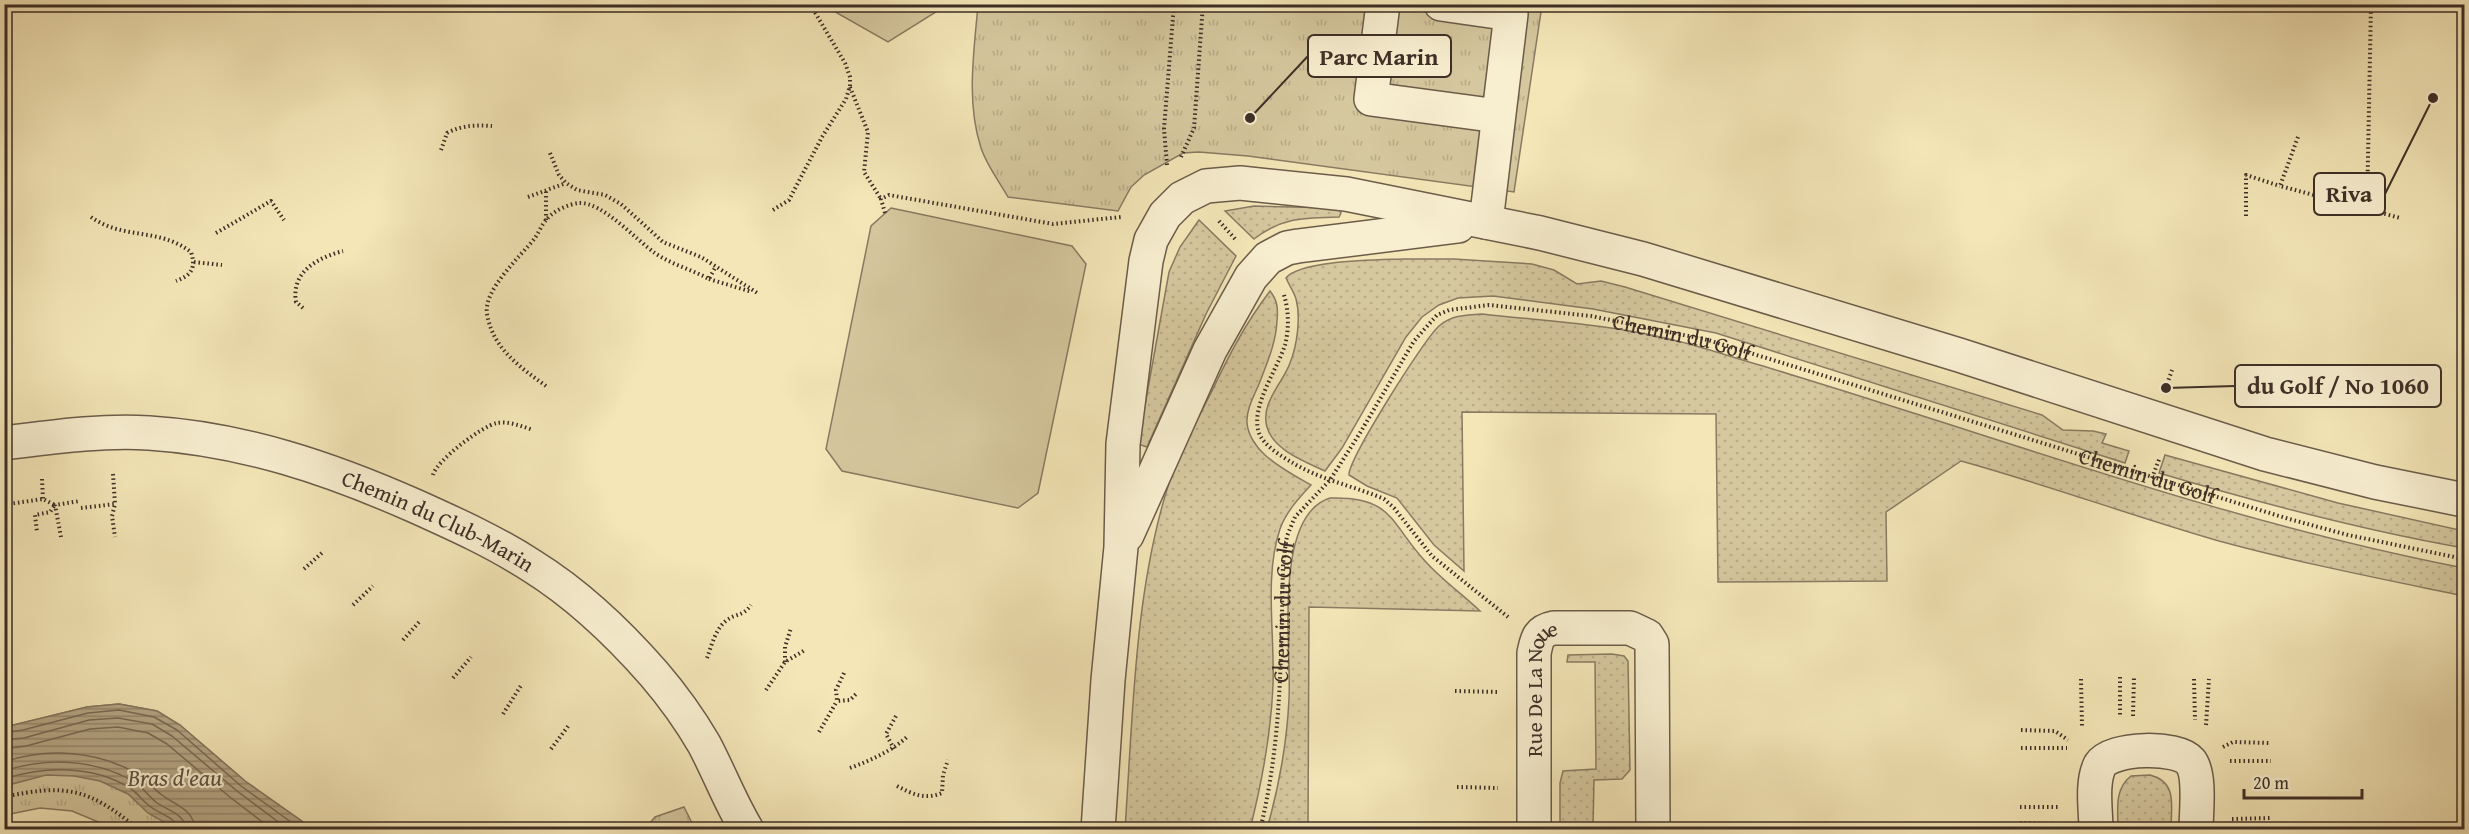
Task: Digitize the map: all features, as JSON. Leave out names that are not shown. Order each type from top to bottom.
[{"type":"street","points":[[1383,4],[1371,99],[1498,116]]},
{"type":"street","points":[[1441,4],[1511,14],[1486,222]]},
{"type":"street","points":[[1098,830],[1108,680],[1121,547],[1123,444],[1146,261],[1157,226],[1175,204],[1191,192],[1206,186],[1240,183],[1346,194],[1590,245],[1959,355],[2265,454],[2375,482],[2464,500]]},
{"type":"street","points":[[1121,547],[1210,350],[1260,265],[1276,252],[1298,246],[1486,222]]},
{"type":"street","name":"Chemin du Club-Marin","points":[[4,443],[73,435],[149,433],[267,451],[298,459],[376,489],[486,539],[533,566],[585,605],[655,675],[703,744],[747,830]]},
{"type":"street","name":"Rue De La Noue","points":[[1534,830],[1534,653],[1538,638],[1545,630],[1554,628],[1630,628],[1647,636],[1652,644],[1653,830]]},
{"type":"street","points":[[2081,827],[2101,765],[2106,758],[2128,751],[2174,753],[2184,756],[2191,762],[2211,824]]},
{"type":"path","points":[[773,210],[789,200],[822,137],[846,99],[850,86],[850,77],[844,63],[810,4]]},
{"type":"path","points":[[1168,167],[1164,129],[1174,4]]},
{"type":"path","points":[[1180,159],[1194,128],[1203,4]]},
{"type":"path","points":[[2367,209],[2371,4]]},
{"type":"path","points":[[850,86],[868,132],[864,172],[881,199],[885,213]]},
{"type":"path","points":[[441,150],[447,133],[453,130],[474,124],[492,126]]},
{"type":"path","points":[[2280,186],[2298,137]]},
{"type":"path","points":[[546,387],[520,368],[502,349],[486,311],[494,288],[539,233],[546,220],[555,212],[580,203],[593,207],[609,216],[657,255],[709,279],[759,294],[701,257],[663,242],[621,204],[605,195],[578,190],[566,183],[559,175],[550,153]]},
{"type":"path","points":[[2246,216],[2246,175],[2400,218]]},
{"type":"path","points":[[528,197],[566,183]]},
{"type":"path","points":[[546,191],[546,220]]},
{"type":"path","points":[[881,199],[889,195],[1053,224],[1128,216]]},
{"type":"path","points":[[216,233],[271,201],[284,220]]},
{"type":"path","points":[[91,217],[102,225],[119,230],[169,238],[191,252],[194,262],[188,276],[176,280]]},
{"type":"path","points":[[1215,217],[1243,248]]},
{"type":"path","points":[[303,308],[296,302],[294,291],[299,279],[309,266],[322,258],[343,251]]},
{"type":"path","points":[[194,262],[222,265]]},
{"type":"path","points":[[709,279],[716,266]]},
{"type":"path","points":[[1283,291],[1288,320],[1286,343],[1259,406],[1257,420],[1260,434],[1270,448],[1294,464],[1330,480],[1384,499],[1394,508],[1432,556],[1510,618]]},
{"type":"path","name":"Chemin du Golf","points":[[1260,830],[1270,791],[1277,742],[1283,563],[1287,536],[1295,517],[1330,480],[1414,341],[1437,315],[1449,310],[1489,305],[1592,316],[1708,340],[2152,478],[2348,535],[2464,559]]},
{"type":"path","points":[[2166,388],[2172,370]]},
{"type":"path","points":[[431,483],[434,471],[445,456],[487,427],[508,423],[533,429]]},
{"type":"path","points":[[2152,478],[2161,453]]},
{"type":"path","points":[[113,474],[115,504],[112,516],[115,537]]},
{"type":"path","points":[[42,478],[43,499]]},
{"type":"path","points":[[8,507],[43,499],[56,505],[80,501]]},
{"type":"path","points":[[81,508],[115,504]]},
{"type":"path","points":[[37,532],[35,515],[50,512],[56,505]]},
{"type":"path","points":[[56,505],[61,537]]},
{"type":"path","points":[[304,569],[324,551]]},
{"type":"path","points":[[353,605],[373,586]]},
{"type":"path","points":[[707,658],[720,627],[729,618],[744,614],[751,605]]},
{"type":"path","points":[[403,640],[420,621]]},
{"type":"path","points":[[785,662],[785,647],[791,628]]},
{"type":"path","points":[[766,690],[785,662],[805,650]]},
{"type":"path","points":[[453,678],[471,657]]},
{"type":"path","points":[[819,732],[837,702],[836,690],[844,673]]},
{"type":"path","points":[[2120,677],[2120,722]]},
{"type":"path","points":[[2133,722],[2134,678]]},
{"type":"path","points":[[2081,679],[2082,727]]},
{"type":"path","points":[[2194,679],[2194,723]]},
{"type":"path","points":[[2206,725],[2209,679]]},
{"type":"path","points":[[503,714],[522,684]]},
{"type":"path","points":[[1455,692],[1506,692]]},
{"type":"path","points":[[837,702],[850,700],[857,693]]},
{"type":"path","points":[[894,748],[886,735],[896,716]]},
{"type":"path","points":[[551,749],[569,725]]},
{"type":"path","points":[[2021,730],[2055,731],[2068,740]]},
{"type":"path","points":[[850,768],[875,759],[907,737]]},
{"type":"path","points":[[2223,747],[2233,742],[2271,742]]},
{"type":"path","points":[[2021,748],[2067,748]]},
{"type":"path","points":[[897,786],[914,795],[934,796],[942,793],[943,775],[948,760]]},
{"type":"path","points":[[2225,761],[2271,761]]},
{"type":"path","points":[[1457,787],[1506,788]]},
{"type":"path","points":[[4,797],[53,789],[81,792],[113,808],[139,830]]},
{"type":"path","points":[[2020,807],[2065,807]]},
{"type":"path","points":[[2211,824],[2270,818]]},
{"type":"path","points":[[2020,824],[2081,827]]},
{"type":"green space","points":[[823,5],[947,5],[888,42]]},
{"type":"green space","points":[[978,5],[1542,5],[1514,192],[1248,156],[1199,152],[1183,153],[1144,175],[1131,187],[1118,211],[1008,197],[986,161],[976,131],[972,77]]},
{"type":"green space","points":[[1254,206],[1339,208],[1341,213],[1339,217],[1294,220],[1274,226],[1254,239],[1225,211]]},
{"type":"green space","points":[[891,208],[1072,246],[1086,264],[1038,493],[1018,508],[842,471],[826,449],[871,226]]},
{"type":"green space","points":[[1199,220],[1236,256],[1206,314],[1147,447],[1138,444],[1169,272],[1180,247]]},
{"type":"green space","points":[[1403,259],[1454,259],[1532,264],[1554,270],[1577,284],[1601,281],[1625,287],[2042,415],[2063,430],[2106,434],[2102,443],[2129,451],[2125,463],[1716,333],[1593,309],[1493,296],[1458,298],[1439,305],[1422,317],[1406,337],[1342,448],[1325,471],[1283,449],[1270,435],[1267,427],[1269,401],[1287,371],[1298,331],[1296,299],[1286,278],[1294,272],[1323,264]]},
{"type":"green space","points":[[1270,291],[1277,305],[1275,337],[1249,408],[1247,418],[1249,432],[1265,455],[1311,485],[1286,517],[1275,547],[1271,586],[1272,703],[1265,758],[1250,829],[1125,829],[1137,654],[1148,567],[1157,525],[1173,471],[1188,437],[1238,340]]},
{"type":"green space","points":[[1482,314],[1620,329],[1702,348],[2204,504],[2333,539],[2464,568],[2464,596],[2310,564],[2219,541],[1961,461],[1886,512],[1887,581],[1718,582],[1716,414],[1462,412],[1464,571],[1434,545],[1397,498],[1367,486],[1349,475],[1373,425],[1404,375],[1439,326],[1459,316]]},
{"type":"green space","points":[[2165,455],[2338,503],[2464,531],[2464,548],[2311,515],[2159,473]]},
{"type":"green space","points":[[1330,498],[1351,499],[1379,507],[1388,514],[1431,568],[1480,611],[1309,607],[1308,829],[1267,829],[1282,764],[1288,715],[1288,619],[1292,557],[1300,530],[1312,510]]},
{"type":"green space","points":[[1568,655],[1624,656],[1628,661],[1630,770],[1622,779],[1594,780],[1593,829],[1560,829],[1560,783],[1563,771],[1596,769],[1595,662],[1567,662]]},
{"type":"green space","name":"Bras d'eau","points":[[119,704],[157,711],[180,725],[245,781],[313,829],[115,829],[72,811],[40,808],[5,815],[5,727],[87,707]]},
{"type":"green space","points":[[2150,775],[2159,778],[2169,789],[2172,804],[2171,829],[2118,829],[2118,800],[2122,787],[2131,776]]},
{"type":"green space","points":[[684,807],[695,829],[645,829],[655,817]]},
{"type":"water","name":"Bras d'eau","points":[[119,704],[157,711],[180,725],[245,781],[313,829],[176,829],[148,813],[128,794],[100,781],[74,776],[46,775],[5,786],[5,727],[87,707]]},
{"type":"place","name":"Riva","points":[[2433,98]]},
{"type":"place","name":"Parc Marin","points":[[1250,118]]},
{"type":"place","name":"du Golf / No 1060","points":[[2166,388]]}]
